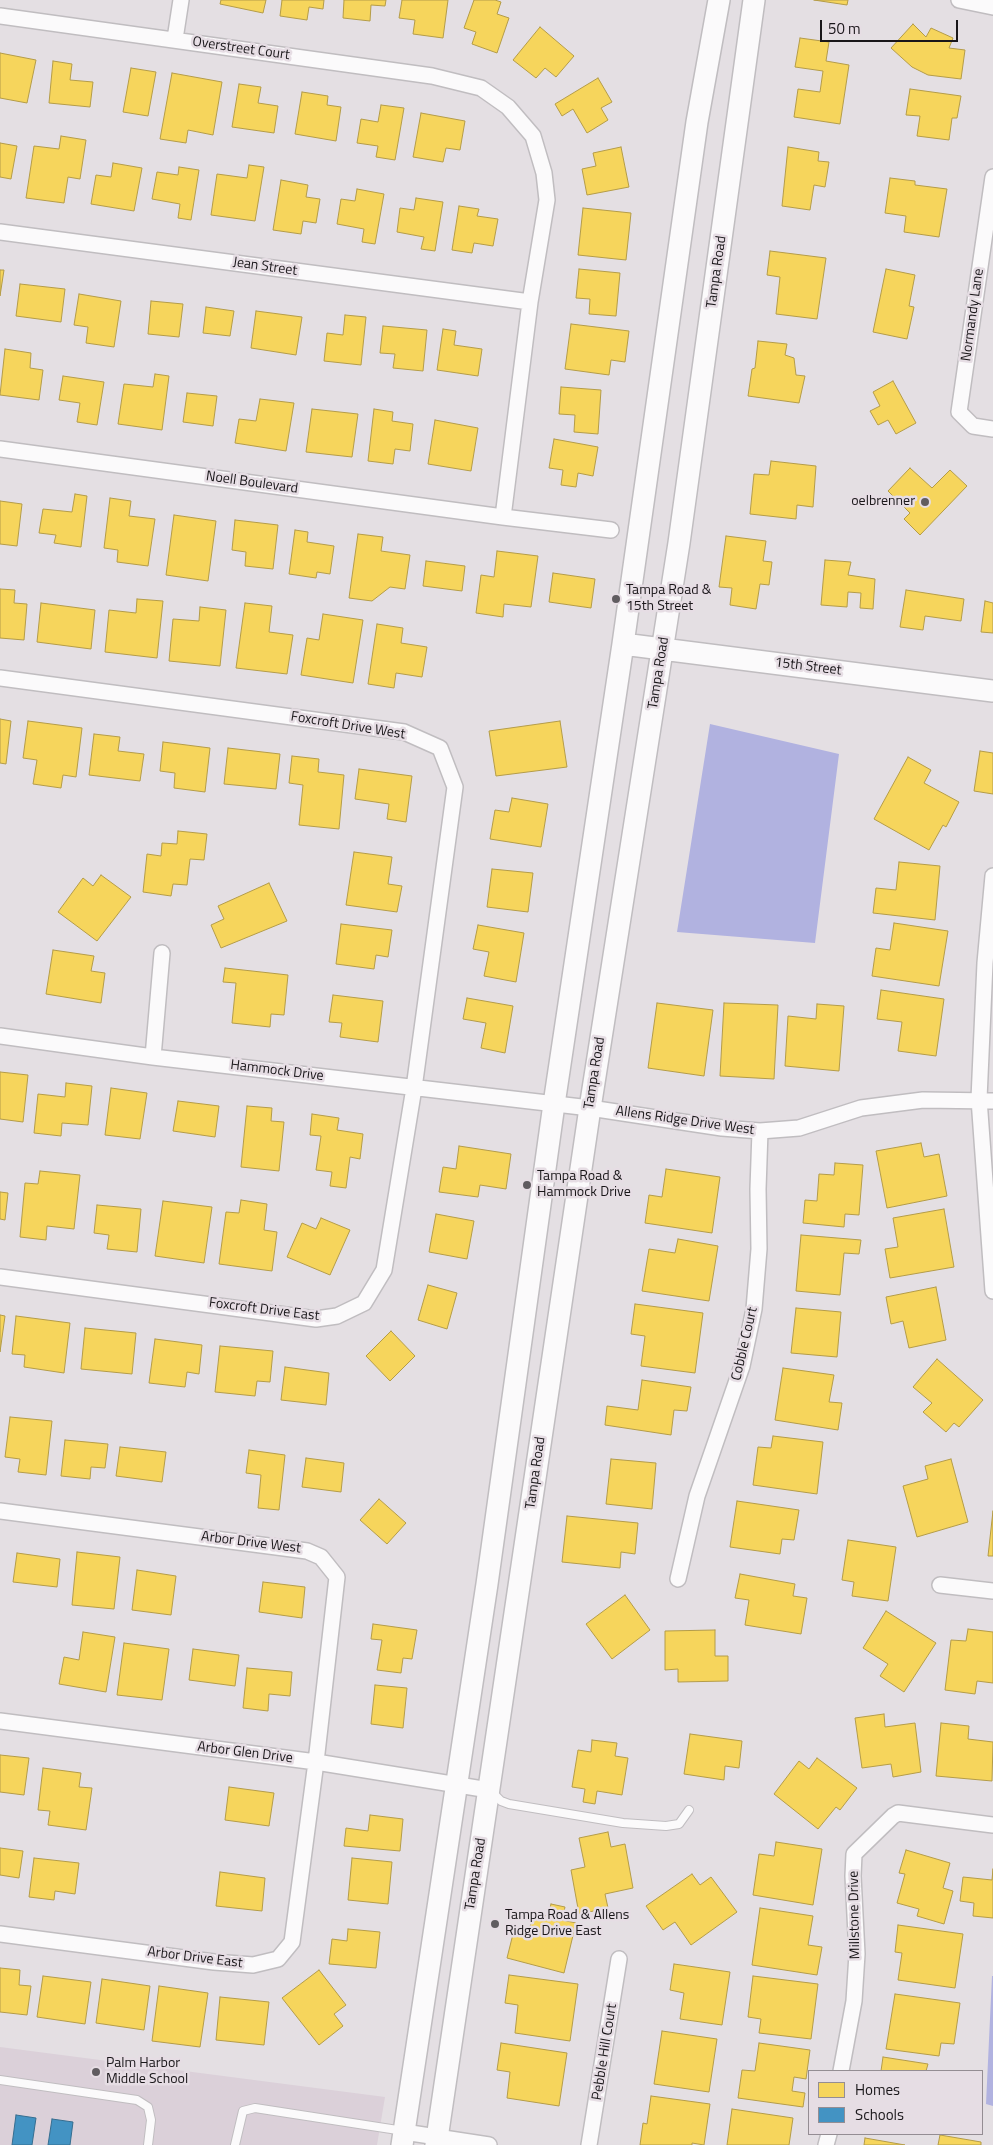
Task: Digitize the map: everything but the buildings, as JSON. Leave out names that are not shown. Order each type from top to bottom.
[{"type":"main road","points":[[403,2138],[487,1584],[554,1104],[623,644],[696,132],[719,0]]},
{"type":"main road","name":"Tampa Road","points":[[436,2141],[590,1108],[681,533],[754,0]]},
{"type":"main road","name":"15th Street","points":[[623,644],[993,691]]},
{"type":"street","points":[[175,39],[180,0]]},
{"type":"street","points":[[959,0],[993,6]]},
{"type":"street","name":"Overstreet Court","points":[[0,16],[389,69],[432,76],[481,88],[508,107],[533,136],[544,173],[548,200],[530,302]]},
{"type":"street","name":"Normandy Lane","points":[[993,177],[958,412],[973,426],[993,429]]},
{"type":"street","name":"Jean Street","points":[[0,232],[530,302]]},
{"type":"street","points":[[504,517],[530,302]]},
{"type":"street","name":"Noell Boulevard","points":[[0,449],[611,530]]},
{"type":"street","name":"Foxcroft Drive West","points":[[0,678],[404,732],[440,748],[455,787],[414,1088]]},
{"type":"street","points":[[993,876],[985,963],[986,1100],[993,1291]]},
{"type":"street","points":[[153,1057],[162,952]]},
{"type":"street","name":"Hammock Drive","points":[[0,1036],[153,1057],[554,1104]]},
{"type":"street","name":"Foxcroft Drive East","points":[[0,1277],[316,1319],[336,1316],[364,1303],[384,1270],[414,1088]]},
{"type":"street","name":"Allens Ridge Drive West","points":[[554,1104],[722,1128],[760,1131],[799,1128],[861,1108],[923,1100],[986,1100]]},
{"type":"street","name":"Cobble Court","points":[[678,1579],[697,1496],[742,1366],[754,1309],[759,1249],[758,1189],[760,1131]]},
{"type":"street","name":"Arbor Drive West","points":[[0,1511],[307,1550],[320,1557],[337,1577],[316,1762]]},
{"type":"street","points":[[940,1585],[993,1591]]},
{"type":"street","name":"Arbor Glen Drive","points":[[0,1721],[316,1762],[489,1790]]},
{"type":"street","name":"Arbor Drive East","points":[[0,1934],[253,1965],[278,1959],[292,1942],[316,1762]]},
{"type":"street","name":"Millstone Drive","points":[[842,2070],[854,2002],[857,1954],[853,1876],[854,1854],[892,1816],[898,1813],[993,1825]]},
{"type":"street","name":"Pebble Hill Court","points":[[590,2145],[619,1959]]},
{"type":"street","points":[[403,2138],[489,2145]]},
{"type":"lane","points":[[489,1790],[509,1804],[623,1823],[666,1826],[679,1824],[690,1810]]},
{"type":"lane","points":[[0,2080],[137,2100],[148,2107],[151,2120],[148,2145]]},
{"type":"lane","points":[[235,2145],[243,2111],[255,2108],[403,2138]]},
{"type":"shaded area","name":"Palm Harbor Middle School","points":[[0,2047],[385,2097],[377,2145],[0,2145]]},
{"type":"water","points":[[710,724],[839,754],[815,943],[677,932]]},
{"type":"water","points":[[993,1976],[993,2106],[986,2104]]},
{"type":"place","name":"oelbrenner","points":[[925,502]]},
{"type":"place","name":"Tampa Road & 15th Street","points":[[616,599]]},
{"type":"place","name":"Tampa Road & Hammock Drive","points":[[527,1185]]},
{"type":"place","name":"Tampa Road & Allens Ridge Drive East","points":[[495,1924]]},
{"type":"place","name":"Palm Harbor Middle School","points":[[96,2072]]}]
